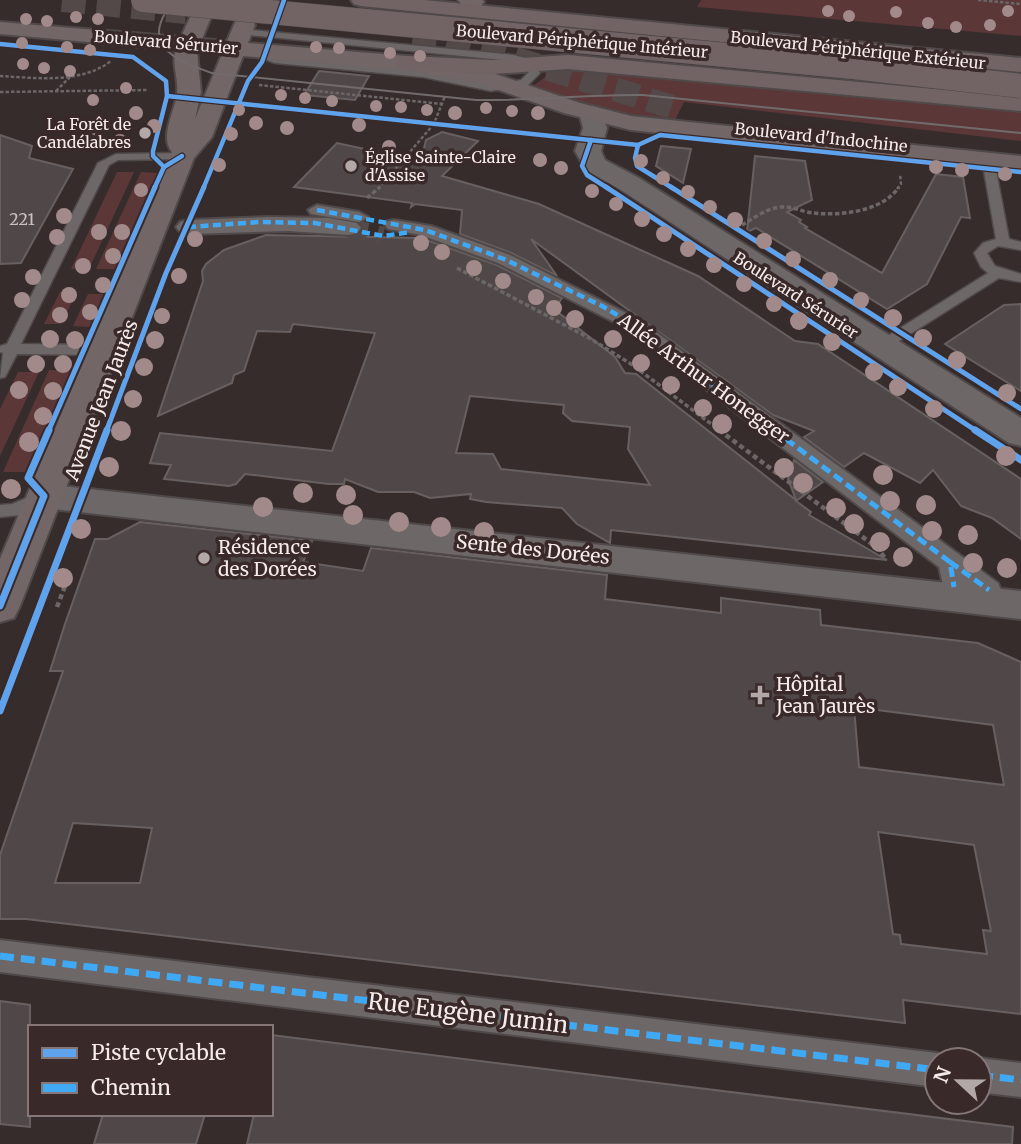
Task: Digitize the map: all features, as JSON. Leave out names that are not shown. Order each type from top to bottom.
[{"type":"highway","name":"Boulevard Périphérique Intérieur","points":[[143,0],[1021,86]]},
{"type":"highway","name":"Boulevard Périphérique Extérieur","points":[[361,0],[1021,65]]},
{"type":"highway","points":[[535,0],[982,40]]},
{"type":"highway","points":[[407,64],[494,67],[568,62],[1021,104]]},
{"type":"main road","points":[[187,46],[208,0]]},
{"type":"main road","name":"Avenue Jean Jaurès","points":[[0,606],[182,156],[200,137],[253,0]]},
{"type":"main road","name":"Boulevard Sérurier","points":[[0,28],[114,51],[139,41],[187,46],[238,40],[407,64],[472,74],[591,113]]},
{"type":"main road","points":[[139,41],[159,60],[188,80]]},
{"type":"main road","name":"Avenue Jean Jaurès","points":[[182,156],[179,135],[189,92],[185,63],[187,46]]},
{"type":"main road","points":[[679,109],[1021,147]]},
{"type":"main road","name":"Boulevard d'Indochine","points":[[591,113],[631,123],[1021,164]]},
{"type":"street","name":"Boulevard Sérurier","points":[[591,113],[595,128],[588,151],[595,165],[630,184],[1021,434]]},
{"type":"street","name":"Boulevard Sérurier","points":[[630,184],[613,154],[618,131],[631,123]]},
{"type":"street","points":[[317,210],[352,219]]},
{"type":"street","points":[[188,227],[260,222],[315,223],[352,219]]},
{"type":"street","name":"Allée Arthur Honegger","points":[[388,230],[425,230],[504,260],[631,323],[989,590]]},
{"type":"street","name":"Sente des Dorées","points":[[44,496],[1021,605]]},
{"type":"street","points":[[950,562],[954,587]]},
{"type":"street","name":"Rue Eugène Jumin","points":[[0,956],[923,1068]]},
{"type":"street","points":[[993,1077],[1021,1080]]},
{"type":"lane","points":[[238,40],[514,58],[531,65],[535,73],[532,79],[511,86],[491,88],[423,74],[275,60],[238,40]]},
{"type":"lane","points":[[0,373],[6,349],[104,163],[116,156],[182,156]]},
{"type":"lane","points":[[988,160],[1003,242]]},
{"type":"lane","points":[[1021,246],[1003,242],[990,243],[979,253],[987,267],[997,273],[1021,278]]},
{"type":"lane","points":[[883,345],[997,273]]},
{"type":"lane","points":[[6,349],[103,349]]},
{"type":"lane","points":[[0,511],[14,510],[44,496]]},
{"type":"path","points":[[978,0],[1021,4]]},
{"type":"path","points":[[0,76],[71,76],[105,68],[114,51]]},
{"type":"path","points":[[56,92],[71,76]]},
{"type":"path","points":[[259,85],[442,104]]},
{"type":"path","points":[[0,92],[148,90]]},
{"type":"path","points":[[421,122],[447,125]]},
{"type":"path","points":[[352,219],[433,125]]},
{"type":"path","points":[[734,228],[773,208],[782,207],[816,214],[861,211],[899,189],[899,163]]},
{"type":"path","points":[[57,607],[65,586]]},
{"type":"shaded area","points":[[701,0],[1021,0],[1021,36],[697,7]]},
{"type":"shaded area","points":[[581,68],[1021,112],[1021,141],[684,102],[674,122],[602,109],[532,87],[545,77],[546,69]]},
{"type":"shaded area","points":[[117,172],[134,172],[89,269],[71,269]]},
{"type":"shaded area","points":[[141,172],[157,173],[115,269],[96,269]]},
{"type":"shaded area","points":[[60,292],[77,292],[61,324],[44,324]]},
{"type":"shaded area","points":[[88,294],[105,294],[90,327],[73,326]]},
{"type":"shaded area","points":[[49,370],[71,371],[27,472],[3,472]]},
{"type":"shaded area","points":[[18,372],[39,372],[0,456],[0,409]]},
{"type":"building","points":[[319,71],[369,76],[355,100],[304,95]]},
{"type":"building","points":[[442,132],[478,141],[442,176],[539,204],[698,276],[795,341],[818,344],[1021,479],[1021,539],[992,518],[961,506],[933,470],[920,483],[864,453],[844,467],[804,437],[814,431],[773,415],[531,239],[557,276],[511,253],[460,234],[462,210],[415,204],[411,207],[412,203],[294,187],[337,143],[421,161],[426,140]]},
{"type":"building","points":[[0,135],[32,146],[29,158],[73,169],[21,263],[0,264]]},
{"type":"building","points":[[661,146],[691,149],[683,183],[656,166]]},
{"type":"building","points":[[755,156],[805,161],[812,200],[787,212],[801,220],[799,222],[807,227],[805,228],[882,273],[936,174],[963,177],[970,218],[961,217],[927,284],[887,309],[756,228],[747,232]]},
{"type":"building","points":[[266,235],[421,238],[497,265],[562,298],[554,309],[615,357],[625,373],[636,374],[796,500],[788,479],[794,460],[823,482],[796,501],[811,512],[809,515],[887,560],[611,530],[610,543],[577,524],[562,508],[486,502],[470,499],[471,494],[430,498],[414,492],[378,492],[345,479],[344,484],[329,484],[245,474],[236,484],[229,486],[164,479],[171,465],[150,463],[160,433],[332,451],[375,333],[293,324],[290,332],[257,331],[244,371],[234,375],[232,383],[158,416],[203,281],[202,271],[206,264],[224,250]],"holes":[[[470,396],[564,405],[563,413],[572,421],[630,427],[628,449],[650,485],[501,469],[493,454],[456,453]]]},
{"type":"building","points":[[1021,304],[1021,391],[945,344],[1004,305]]},
{"type":"building","points":[[140,522],[312,541],[303,562],[363,571],[371,548],[607,575],[605,599],[721,613],[721,598],[820,610],[821,625],[978,643],[1021,662],[1021,1014],[903,1000],[905,1023],[26,919],[0,919],[0,855],[63,671],[50,671],[95,539],[108,539]],"holes":[[[854,707],[993,725],[1004,785],[859,767]],[[73,823],[152,828],[140,883],[55,883]],[[878,832],[974,845],[991,931],[983,930],[987,954],[901,944],[900,935],[893,934]]]},
{"type":"building","points":[[0,1001],[30,1005],[30,1127],[0,1124]]},
{"type":"building","points":[[273,1035],[1013,1127],[1012,1144],[247,1144],[254,1116],[273,1116]]},
{"type":"building","points":[[102,1116],[204,1116],[196,1144],[94,1144]]},
{"type":"tunnel","points":[[62,0],[186,12]]},
{"type":"tunnel","points":[[413,34],[448,38],[679,109]]},
{"type":"tunnel","points":[[818,52],[983,67],[1021,74]]},
{"type":"tunnel","points":[[349,228],[383,236]]},
{"type":"tram line","points":[[172,0],[160,25],[162,44],[176,57],[212,73],[476,100],[643,95],[1021,133]]},
{"type":"marked path","points":[[317,210],[425,230],[504,259],[602,306],[631,323],[950,562],[954,587]]},
{"type":"marked path","points":[[188,227],[260,222],[315,223],[383,236],[411,232]]},
{"type":"marked path","points":[[950,562],[989,590]]},
{"type":"marked path","points":[[0,956],[923,1068]]},
{"type":"marked path","points":[[993,1077],[1021,1080]]},
{"type":"cycle path","points":[[0,711],[166,273],[188,227],[248,81],[262,62],[284,0]]},
{"type":"cycle path","points":[[0,44],[133,57],[166,81],[167,96],[153,151],[153,156],[164,167]]},
{"type":"cycle path","points":[[167,96],[638,145],[660,135],[1021,172]]},
{"type":"cycle path","points":[[591,140],[582,166],[587,175],[1021,460]]},
{"type":"cycle path","points":[[638,145],[635,158],[637,166],[1021,409]]},
{"type":"cycle path","points":[[0,606],[44,496],[28,478],[164,167],[182,156]]},
{"type":"place","name":"La Forêt de Candélabres","points":[[145,133]]},
{"type":"place","name":"Église Sainte-Claire d'Assise","points":[[351,166]]},
{"type":"place","name":"Résidence des Dorées","points":[[204,558]]},
{"type":"place","name":"Hôpital Jean Jaurès","points":[[760,695]]}]
